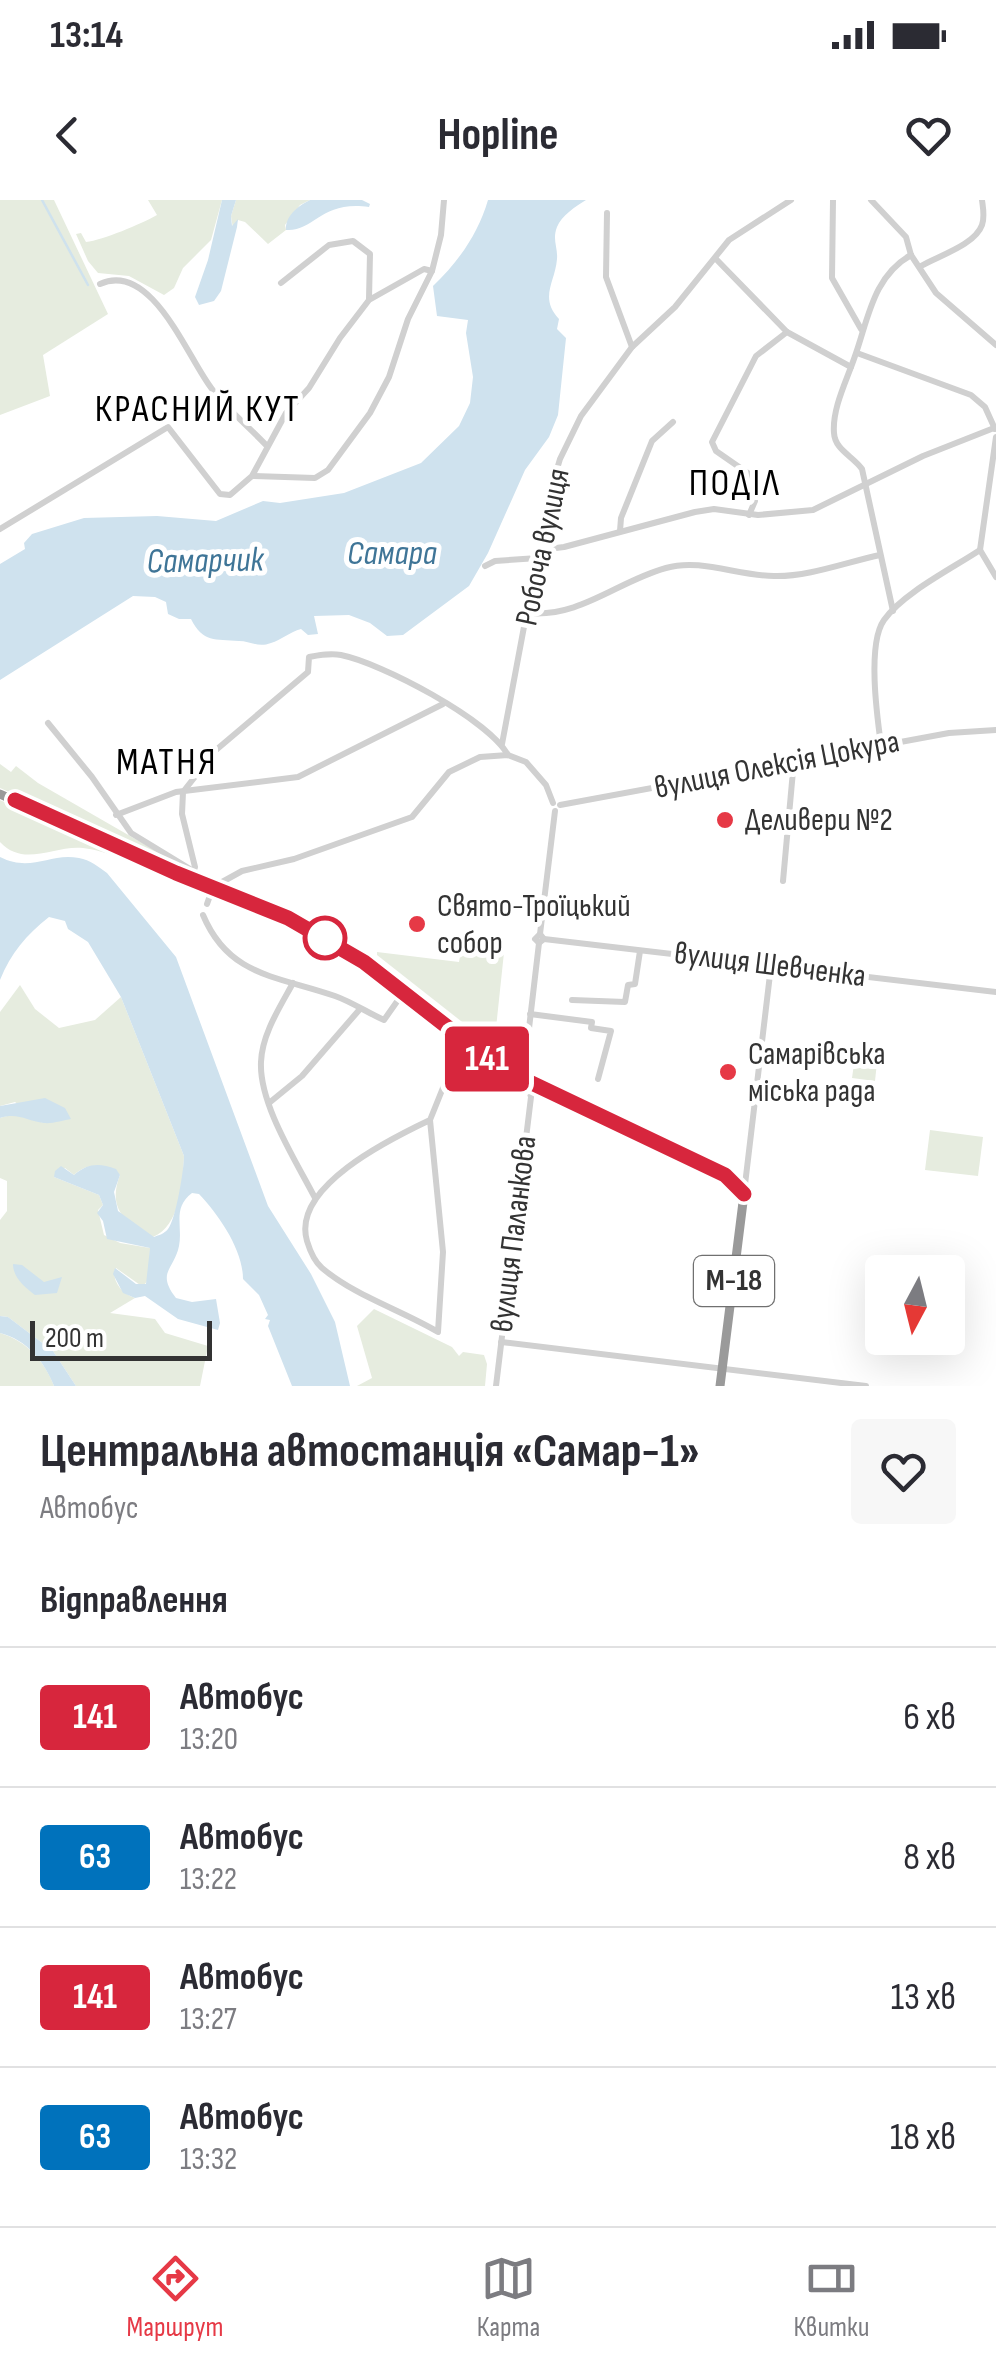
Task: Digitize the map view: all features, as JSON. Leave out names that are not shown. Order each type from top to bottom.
[{"type":"highway","points":[[0,794],[256,902],[314,932],[364,962],[465,1042],[528,1083],[725,1175],[744,1194]]},
{"type":"highway","name":"М-18","points":[[720,1386],[744,1194]]},
{"type":"street","points":[[252,476],[315,478],[328,470],[380,393],[408,319],[432,271],[444,200]]},
{"type":"street","name":"Робоча вулиця","points":[[502,744],[548,498],[567,444],[588,404],[632,348],[676,307],[741,231],[791,200]]},
{"type":"street","points":[[832,200],[832,278],[861,330]]},
{"type":"street","points":[[871,200],[906,237],[910,254],[936,293],[996,345]]},
{"type":"street","points":[[921,266],[979,231],[984,219],[982,200]]},
{"type":"street","points":[[607,213],[606,277],[632,348]]},
{"type":"street","points":[[281,283],[329,245],[353,241],[370,254],[370,300]]},
{"type":"street","points":[[893,611],[862,469],[838,446],[834,436],[861,330],[883,281],[910,254]]},
{"type":"street","points":[[716,259],[787,332],[851,367]]},
{"type":"street","points":[[0,529],[168,427],[220,494],[230,496],[252,476],[286,413],[309,388],[340,338],[370,300],[424,269],[432,271]]},
{"type":"street","points":[[100,284],[124,281],[147,294],[188,348],[212,390],[267,446]]},
{"type":"street","points":[[748,515],[755,501],[752,476],[716,451],[712,442],[756,356],[787,332]]},
{"type":"street","points":[[857,352],[971,395],[985,407],[995,432],[980,550],[893,611],[882,624],[877,647],[876,705],[880,745]]},
{"type":"street","points":[[620,531],[621,518],[652,442],[672,422]]},
{"type":"street","points":[[484,566],[495,560],[539,554],[695,512],[714,510],[748,515],[813,510],[923,456],[995,432]]},
{"type":"street","points":[[986,524],[996,520]]},
{"type":"street","points":[[980,550],[996,577]]},
{"type":"street","points":[[528,613],[563,612],[637,578],[677,565],[777,576],[880,555]]},
{"type":"street","points":[[193,875],[182,792],[216,750],[308,672],[310,657],[345,656],[402,678],[488,731],[508,754]]},
{"type":"street","points":[[116,815],[182,792],[298,777],[444,704]]},
{"type":"street","points":[[48,723],[131,833],[193,875]]},
{"type":"street","name":"вулиця Олексія Цокура","points":[[556,807],[794,760],[949,733],[996,730]]},
{"type":"street","points":[[207,904],[213,887],[242,871],[294,859],[412,818],[449,772],[480,757],[508,754],[526,762],[546,785],[556,807]]},
{"type":"street","points":[[783,881],[794,760]]},
{"type":"street","name":"вулиця Паланкова","points":[[496,1386],[531,1097],[524,1070],[556,807]]},
{"type":"street","points":[[202,915],[222,950],[246,967],[341,998],[384,1020],[403,993]]},
{"type":"street","name":"вулиця Шевченка","points":[[541,939],[996,992]]},
{"type":"street","points":[[572,1000],[625,1002],[628,985],[635,984],[640,951]]},
{"type":"street","points":[[744,1194],[771,966]]},
{"type":"street","points":[[293,983],[270,1025],[261,1059],[269,1103],[315,1198]]},
{"type":"street","points":[[269,1103],[302,1076],[360,1009]]},
{"type":"street","points":[[530,1014],[592,1022],[591,1028],[611,1031],[598,1079]]},
{"type":"street","points":[[430,1120],[362,1156],[315,1198],[308,1209],[304,1230],[310,1250],[322,1268],[438,1332],[443,1252],[430,1120],[465,1042]]},
{"type":"street","points":[[501,1342],[866,1386]]},
{"type":"shaded area","points":[[0,200],[54,200],[108,314],[43,355],[50,396],[0,415]]},
{"type":"shaded area","points":[[148,200],[222,200],[211,240],[183,268],[174,288],[164,295],[129,276],[98,273],[76,234],[81,233],[86,242],[142,223],[157,215]]},
{"type":"shaded area","points":[[236,200],[310,200],[300,205],[285,225],[286,230],[268,244],[245,222],[238,220],[233,229],[231,216]]},
{"type":"shaded area","points":[[0,764],[11,772],[16,766],[180,868],[0,788]]},
{"type":"shaded area","points":[[0,800],[181,881],[96,850],[72,848],[29,855],[9,850],[0,842]]},
{"type":"shaded area","points":[[463,938],[505,943],[494,1047],[377,955],[459,962]]},
{"type":"shaded area","points":[[20,985],[35,1009],[59,1028],[95,1020],[121,997],[184,1156],[174,1214],[169,1224],[153,1237],[121,1214],[116,1197],[120,1175],[91,1166],[74,1175],[65,1168],[54,1177],[99,1195],[104,1235],[120,1243],[150,1248],[149,1278],[143,1287],[116,1268],[114,1271],[120,1288],[135,1298],[110,1313],[155,1319],[165,1333],[208,1346],[200,1386],[76,1386],[53,1351],[8,1317],[0,1316],[0,1220],[7,1211],[7,1181],[0,1178],[0,1118],[22,1116],[43,1123],[15,1102],[0,1106],[0,1012]]},
{"type":"shaded area","points":[[856,1050],[878,1053],[875,1081],[852,1078]]},
{"type":"shaded area","points":[[930,1130],[983,1137],[978,1176],[925,1170]]},
{"type":"shaded area","points":[[374,1309],[452,1347],[459,1356],[463,1352],[484,1355],[485,1386],[357,1386],[372,1378],[357,1326]]},
{"type":"shaded area","points":[[0,1333],[33,1353],[54,1386],[0,1386]]},
{"type":"water","points":[[222,200],[236,200],[231,216],[232,226],[238,219],[237,227],[221,291],[214,301],[199,305],[195,297]]},
{"type":"water","points":[[310,200],[362,200],[370,204],[340,208],[304,226],[286,230],[293,212]]},
{"type":"water","name":"Самара","points":[[488,200],[586,200],[562,219],[555,236],[557,259],[549,297],[559,319],[557,329],[566,338],[558,415],[549,437],[525,470],[469,586],[403,635],[387,636],[370,623],[349,615],[314,616],[318,634],[308,635],[301,629],[262,645],[210,638],[191,619],[168,614],[166,602],[133,596],[0,680],[0,564],[25,549],[24,543],[32,534],[84,518],[157,516],[216,521],[263,501],[280,503],[344,493],[421,463],[459,426],[470,403],[473,377],[466,333],[468,320],[437,316],[433,286],[466,246]]},
{"type":"water","points":[[0,857],[31,863],[69,857],[94,864],[107,873],[176,957],[268,1206],[311,1274],[335,1322],[350,1386],[292,1386],[259,1295],[243,1279],[239,1256],[228,1234],[199,1194],[192,1193],[182,1205],[179,1246],[167,1282],[176,1298],[192,1302],[216,1299],[218,1330],[178,1319],[145,1296],[135,1298],[123,1293],[113,1274],[115,1268],[136,1284],[146,1284],[150,1248],[107,1239],[97,1213],[103,1205],[99,1195],[54,1177],[55,1171],[61,1166],[74,1175],[94,1165],[116,1169],[120,1175],[114,1192],[118,1211],[154,1237],[171,1224],[184,1156],[121,997],[88,942],[68,929],[65,921],[49,917],[20,945],[0,980]]},
{"type":"water","points":[[45,1098],[65,1108],[71,1119],[47,1123],[17,1116],[0,1118],[0,1106]]},
{"type":"water","points":[[13,1264],[22,1265],[44,1282],[62,1277],[57,1293],[35,1295],[17,1278]]},
{"type":"water","points":[[0,1316],[8,1317],[53,1351],[76,1386],[54,1386],[33,1353],[0,1333]]},
{"type":"waterway","points":[[42,200],[88,285]]},
{"type":"bus line","name":"141","points":[[15,800],[176,873],[256,902],[314,932],[364,962],[500,1068],[725,1175],[744,1194]]},
{"type":"place","name":"Деливери №2","points":[[725,820]]},
{"type":"place","name":"Свято-Троїцький собор","points":[[417,924]]},
{"type":"place","name":"Самарівська міська рада","points":[[728,1072]]},
{"type":"district","name":"КРАСНИЙ КУТ","points":[[198,409]]},
{"type":"district","name":"ПОДІЛ","points":[[735,483]]},
{"type":"district","name":"МАТНЯ","points":[[167,762]]},
{"type":"water label","name":"Самарчик","points":[[205,561]]}]
